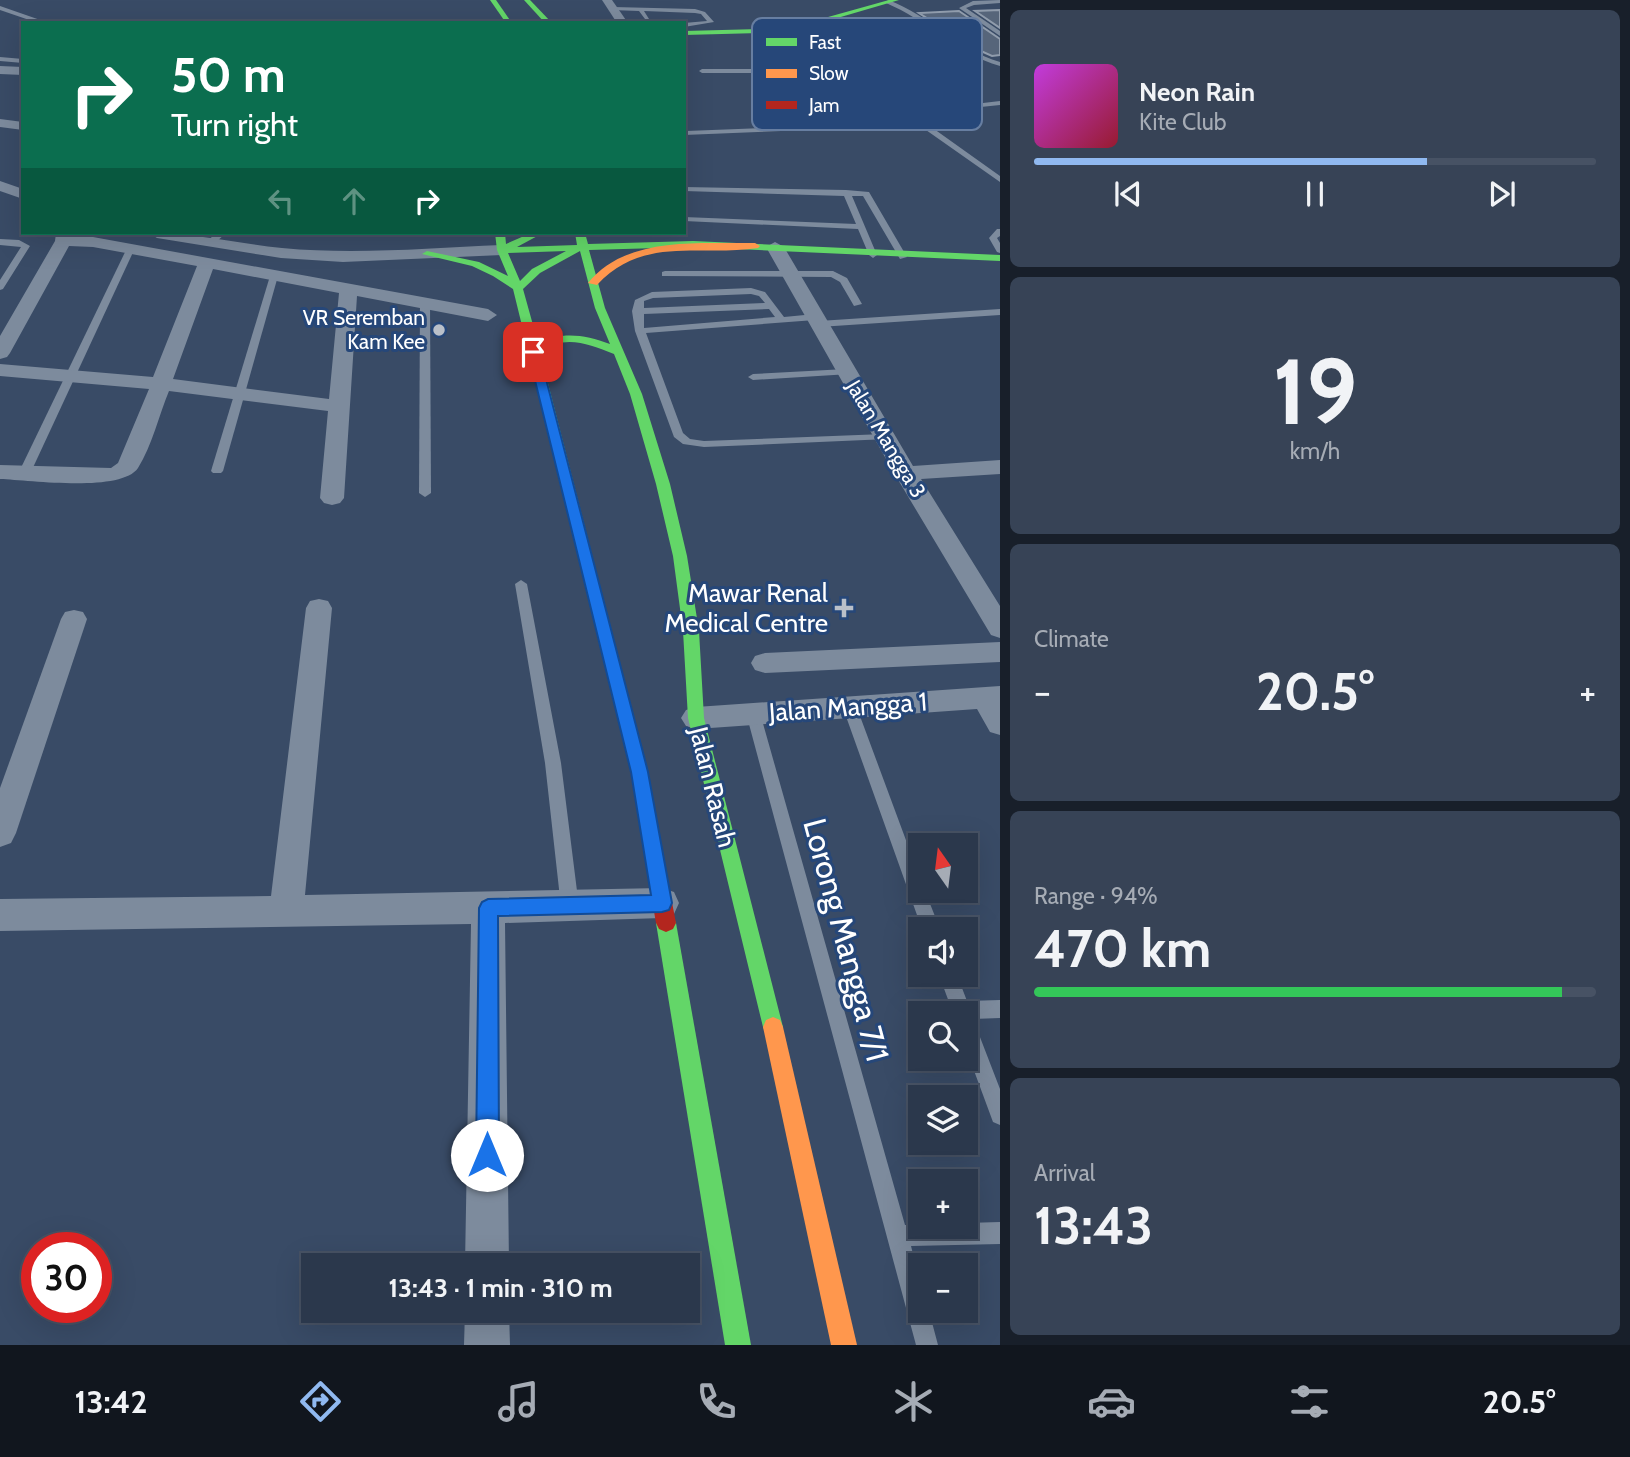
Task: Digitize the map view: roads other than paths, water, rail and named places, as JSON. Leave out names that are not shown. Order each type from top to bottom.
[{"type":"main road","points":[[493,0],[508,21]]},
{"type":"main road","points":[[527,0],[547,21]]},
{"type":"main road","points":[[829,18],[892,1]]},
{"type":"main road","points":[[686,33],[752,29]]},
{"type":"main road","points":[[427,254],[462,244],[481,235]]},
{"type":"main road","points":[[501,241],[529,235]]},
{"type":"main road","points":[[643,235],[903,257],[1000,258]]},
{"type":"main road","points":[[501,241],[581,239],[765,246]]},
{"type":"main road","points":[[518,288],[536,271],[581,239]]},
{"type":"main road","name":"Jalan Rasah","points":[[581,239],[616,351],[636,394],[663,484],[680,556],[691,631],[696,718],[778,1047],[844,1345]]},
{"type":"main road","points":[[501,241],[518,288],[640,772],[738,1345]]},
{"type":"main road","points":[[593,283],[602,270],[614,261],[644,252],[765,246]]},
{"type":"main road","points":[[427,254],[481,262],[518,288]]},
{"type":"main road","points":[[533,352],[542,342],[562,337],[587,340],[616,351]]},
{"type":"street","points":[[610,5],[622,21]]},
{"type":"street","points":[[0,70],[21,71]]},
{"type":"street","points":[[0,123],[21,126]]},
{"type":"street","points":[[0,186],[21,193]]},
{"type":"street","points":[[187,235],[216,237],[281,253],[332,257],[427,254],[501,241]]},
{"type":"street","points":[[0,353],[64,237],[488,315]]},
{"type":"street","name":"Jalan Mangga 3","points":[[765,246],[789,272],[905,473],[1000,628]]},
{"type":"street","points":[[332,257],[336,263],[356,273],[423,286],[426,291],[425,303]]},
{"type":"street","points":[[0,472],[106,476],[124,470],[161,384],[207,263]]},
{"type":"street","points":[[332,498],[348,289]]},
{"type":"street","points":[[0,370],[161,384],[338,406]]},
{"type":"street","points":[[905,473],[1000,467]]},
{"type":"street","points":[[286,911],[319,608]]},
{"type":"street","points":[[0,833],[74,619]]},
{"type":"street","points":[[765,663],[1000,652]]},
{"type":"street","points":[[993,698],[1000,724]]},
{"type":"street","name":"Jalan Mangga 1","points":[[696,718],[993,698]]},
{"type":"street","points":[[0,915],[570,907],[662,903]]},
{"type":"street","points":[[487,1253],[488,908]]},
{"type":"street","points":[[486,1345],[487,1323]]},
{"type":"lane","points":[[892,1],[920,18]]},
{"type":"lane","points":[[977,18],[962,8],[972,1],[1000,1]]},
{"type":"lane","points":[[610,5],[695,11],[703,13],[711,22],[686,25]]},
{"type":"lane","points":[[0,8],[38,21]]},
{"type":"lane","points":[[640,9],[651,21]]},
{"type":"lane","points":[[982,22],[1000,34]]},
{"type":"lane","points":[[982,58],[1000,64]]},
{"type":"lane","points":[[0,59],[21,61]]},
{"type":"lane","points":[[702,71],[752,71]]},
{"type":"lane","points":[[982,105],[1000,103]]},
{"type":"lane","points":[[686,133],[766,130]]},
{"type":"lane","points":[[928,130],[1000,180]]},
{"type":"lane","points":[[686,189],[866,194],[903,257]]},
{"type":"lane","points":[[846,192],[873,255]]},
{"type":"lane","points":[[686,219],[861,227]]},
{"type":"lane","points":[[1000,231],[993,241],[1000,250]]},
{"type":"lane","points":[[0,242],[26,246],[0,288]]},
{"type":"lane","points":[[24,474],[131,248]]},
{"type":"lane","points":[[665,274],[789,272],[840,276],[857,304]]},
{"type":"lane","points":[[218,471],[274,276]]},
{"type":"lane","points":[[782,320],[762,295],[751,291],[652,295],[640,300],[637,311],[640,331],[678,435],[687,442],[705,444],[884,437]]},
{"type":"lane","points":[[425,303],[425,493]]},
{"type":"lane","points":[[640,331],[782,320],[1000,312]]},
{"type":"lane","points":[[753,377],[846,372]]},
{"type":"lane","points":[[521,584],[553,763],[570,907]]},
{"type":"lane","points":[[850,708],[927,917]]},
{"type":"lane","name":"Lorong Mangga 7/1","points":[[753,713],[927,1345]]},
{"type":"lane","points":[[978,1013],[1000,1009]]},
{"type":"lane","points":[[978,1056],[1000,1115]]},
{"type":"lane","points":[[897,1236],[1000,1233]]},
{"type":"place","name":"VR Seremban Kam Kee","points":[[439,330]]},
{"type":"place","name":"Mawar Renal Medical Centre","points":[[844,608]]}]
